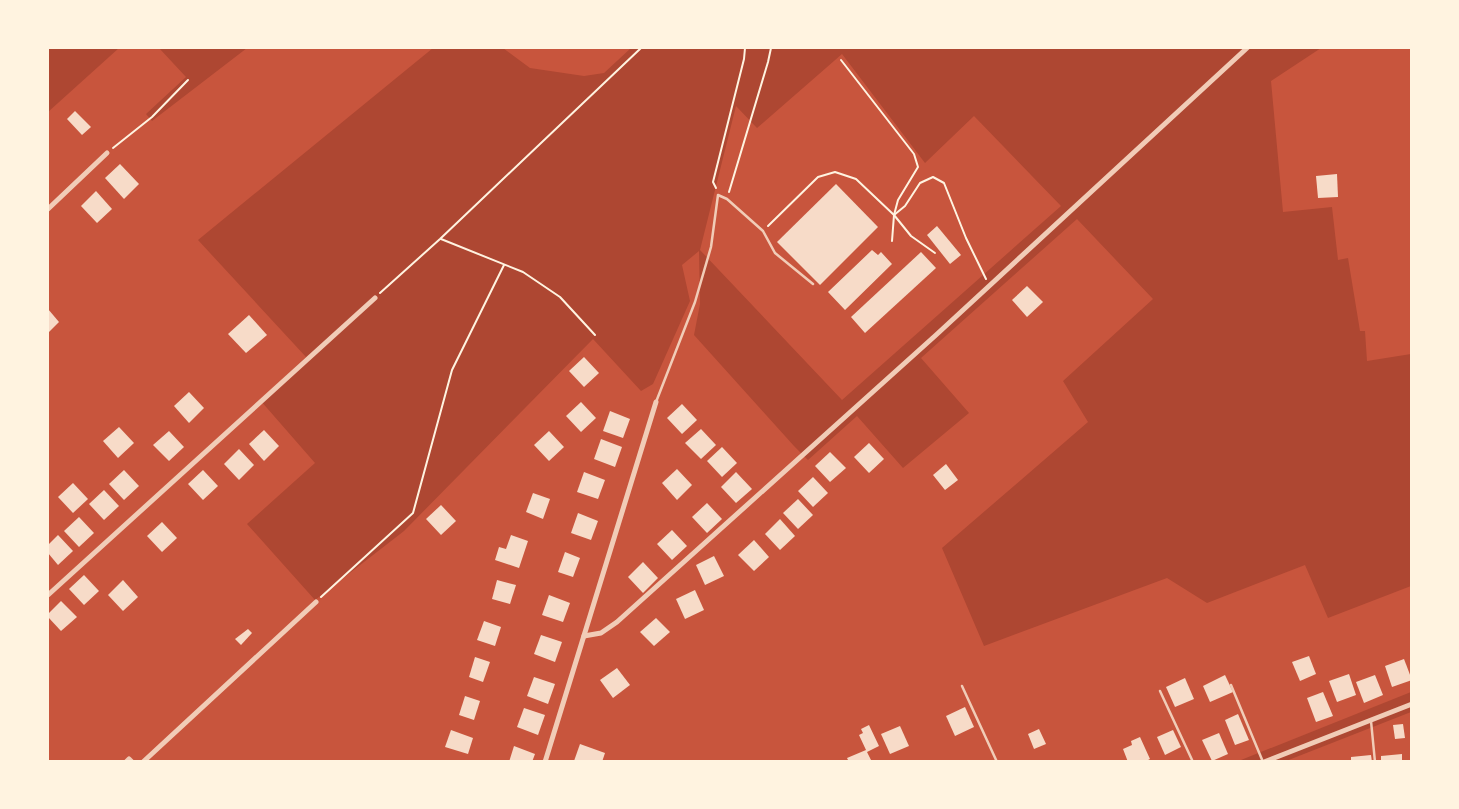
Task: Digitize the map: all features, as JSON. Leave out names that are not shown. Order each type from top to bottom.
[{"type":"street","points":[[584,636],[601,633],[617,622],[989,286],[1247,48]]},
{"type":"street","points":[[48,208],[107,153]]},
{"type":"street","points":[[48,595],[374,298]]},
{"type":"street","points":[[545,762],[656,402]]},
{"type":"street","points":[[143,762],[316,602]]},
{"type":"street","points":[[1263,762],[1412,704]]},
{"type":"street","points":[[126,762],[129,758],[132,762]]},
{"type":"lane","points":[[656,402],[695,302],[711,247],[718,195],[727,199],[763,231],[775,253],[813,284]]},
{"type":"lane","points":[[1231,685],[1263,762]]},
{"type":"lane","points":[[962,686],[997,762]]},
{"type":"lane","points":[[1160,691],[1193,762]]},
{"type":"lane","points":[[1371,720],[1375,762]]},
{"type":"path","points":[[374,298],[440,239],[641,48]]},
{"type":"path","points":[[718,195],[713,182],[744,59],[745,48]]},
{"type":"path","points":[[727,199],[771,48]]},
{"type":"path","points":[[841,60],[914,154],[918,167],[898,200],[894,215],[892,241]]},
{"type":"path","points":[[107,153],[152,117],[188,80]]},
{"type":"path","points":[[763,231],[818,177],[836,172],[856,180],[894,215],[911,236],[935,254]]},
{"type":"path","points":[[894,215],[905,206],[920,183],[933,178],[944,183],[966,238],[989,286]]},
{"type":"path","points":[[440,239],[524,272],[560,297],[594,336]]},
{"type":"path","points":[[316,602],[413,513],[452,370],[504,265]]},
{"type":"shaded area","points":[[48,48],[119,48],[48,112]]},
{"type":"shaded area","points":[[159,48],[247,48],[152,121],[146,114],[186,77]]},
{"type":"shaded area","points":[[433,48],[503,48],[530,68],[584,76],[604,73],[631,48],[1321,48],[1271,81],[1283,212],[1332,207],[1338,260],[1348,258],[1360,331],[1365,331],[1367,361],[1411,354],[1411,586],[1328,618],[1305,565],[1207,603],[1167,578],[984,646],[942,548],[1088,422],[1063,381],[1153,299],[1077,219],[921,358],[969,413],[903,468],[857,416],[808,460],[794,446],[694,335],[700,304],[699,251],[682,265],[690,301],[653,384],[641,391],[593,339],[404,531],[315,600],[247,524],[315,463],[260,400],[306,357],[198,240]],"holes":[[[842,54],[925,163],[974,116],[1061,206],[842,400],[700,250],[736,106],[757,128]]]},
{"type":"shaded area","points":[[1411,692],[1411,712],[1286,761],[1236,762]]},
{"type":"building","points":[[75,111],[91,127],[82,135],[67,119]]},
{"type":"building","points":[[120,164],[139,184],[124,199],[105,178]]},
{"type":"building","points":[[1337,174],[1338,197],[1318,198],[1316,176]]},
{"type":"building","points":[[836,184],[878,227],[820,285],[777,242]]},
{"type":"building","points":[[96,191],[112,209],[97,223],[81,206]]},
{"type":"building","points":[[937,226],[961,255],[950,264],[927,235]]},
{"type":"building","points":[[872,250],[878,255],[881,252],[892,264],[845,310],[828,292]]},
{"type":"building","points":[[921,252],[936,268],[865,333],[851,317]]},
{"type":"building","points":[[1027,286],[1043,302],[1027,317],[1012,300]]},
{"type":"building","points":[[48,309],[59,322],[48,333]]},
{"type":"building","points":[[249,315],[267,335],[246,353],[228,334]]},
{"type":"building","points":[[584,357],[599,373],[584,387],[569,371]]},
{"type":"building","points":[[189,392],[204,408],[189,423],[174,406]]},
{"type":"building","points":[[581,402],[596,418],[581,432],[566,416]]},
{"type":"building","points":[[682,404],[697,420],[682,434],[667,418]]},
{"type":"building","points":[[610,411],[630,419],[623,438],[603,431]]},
{"type":"building","points":[[119,427],[134,443],[118,458],[103,441]]},
{"type":"building","points":[[701,429],[716,445],[701,459],[685,443]]},
{"type":"building","points":[[264,430],[279,446],[264,461],[249,444]]},
{"type":"building","points":[[169,431],[184,447],[169,461],[153,445]]},
{"type":"building","points":[[549,431],[564,447],[549,461],[534,445]]},
{"type":"building","points":[[601,439],[622,447],[615,467],[594,459]]},
{"type":"building","points":[[869,443],[884,459],[869,473],[854,457]]},
{"type":"building","points":[[722,447],[737,463],[722,477],[707,461]]},
{"type":"building","points":[[239,449],[254,465],[239,480],[224,464]]},
{"type":"building","points":[[830,452],[846,468],[830,482],[815,466]]},
{"type":"building","points":[[946,464],[958,480],[945,490],[933,475]]},
{"type":"building","points":[[677,469],[692,485],[677,500],[662,483]]},
{"type":"building","points":[[124,470],[139,486],[124,500],[109,484]]},
{"type":"building","points":[[203,470],[218,486],[203,500],[188,484]]},
{"type":"building","points":[[584,472],[605,480],[598,499],[577,492]]},
{"type":"building","points":[[736,472],[752,489],[736,503],[721,487]]},
{"type":"building","points":[[813,477],[828,493],[813,507],[798,491]]},
{"type":"building","points":[[73,483],[88,499],[73,513],[58,497]]},
{"type":"building","points":[[104,490],[119,506],[104,520],[89,504]]},
{"type":"building","points":[[533,493],[550,499],[543,519],[526,512]]},
{"type":"building","points":[[798,499],[813,515],[798,529],[783,513]]},
{"type":"building","points":[[707,503],[722,519],[707,533],[692,517]]},
{"type":"building","points":[[441,505],[456,521],[441,535],[426,519]]},
{"type":"building","points":[[578,513],[598,521],[591,540],[571,533]]},
{"type":"building","points":[[79,517],[94,533],[79,547],[64,531]]},
{"type":"building","points":[[780,519],[795,536],[780,550],[765,534]]},
{"type":"building","points":[[162,522],[177,538],[162,552],[147,536]]},
{"type":"building","points":[[672,530],[687,546],[672,560],[657,544]]},
{"type":"building","points":[[58,535],[73,551],[58,565],[48,553],[48,545]]},
{"type":"building","points":[[511,535],[528,541],[519,568],[495,560],[499,547],[506,549]]},
{"type":"building","points":[[754,540],[769,557],[754,571],[738,555]]},
{"type":"building","points":[[565,552],[580,558],[573,577],[558,572]]},
{"type":"building","points":[[714,556],[724,576],[705,585],[696,565]]},
{"type":"building","points":[[643,562],[658,578],[643,593],[628,577]]},
{"type":"building","points":[[84,575],[99,591],[84,605],[69,589]]},
{"type":"building","points":[[123,580],[138,597],[123,611],[108,595]]},
{"type":"building","points":[[497,580],[516,585],[510,604],[492,599]]},
{"type":"building","points":[[695,590],[704,610],[685,619],[676,599]]},
{"type":"building","points":[[549,595],[570,603],[563,622],[542,615]]},
{"type":"building","points":[[61,601],[77,617],[61,631],[48,617],[48,614]]},
{"type":"building","points":[[656,618],[670,632],[654,646],[640,632]]},
{"type":"building","points":[[484,621],[501,627],[495,646],[477,640]]},
{"type":"building","points":[[248,629],[252,633],[241,645],[235,639]]},
{"type":"building","points":[[541,635],[562,642],[555,662],[534,654]]},
{"type":"building","points":[[1309,656],[1316,674],[1300,681],[1292,662]]},
{"type":"building","points":[[475,657],[490,662],[483,682],[469,677]]},
{"type":"building","points":[[1404,659],[1412,680],[1392,687],[1385,666]]},
{"type":"building","points":[[617,668],[630,685],[613,698],[600,680]]},
{"type":"building","points":[[1349,674],[1356,695],[1337,702],[1329,681]]},
{"type":"building","points":[[1225,675],[1233,692],[1210,702],[1203,686]]},
{"type":"building","points":[[1375,675],[1383,695],[1364,703],[1356,682]]},
{"type":"building","points":[[534,677],[555,684],[548,704],[527,696]]},
{"type":"building","points":[[1185,678],[1194,699],[1175,707],[1166,687]]},
{"type":"building","points":[[1323,692],[1333,716],[1316,722],[1307,698]]},
{"type":"building","points":[[465,696],[480,701],[474,720],[459,715]]},
{"type":"building","points":[[965,707],[974,727],[955,736],[946,716]]},
{"type":"building","points":[[524,708],[545,715],[538,735],[517,727]]},
{"type":"building","points":[[1238,714],[1249,740],[1235,745],[1225,720]]},
{"type":"building","points":[[1403,724],[1405,738],[1395,739],[1393,725]]},
{"type":"building","points":[[869,725],[879,746],[867,752],[872,762],[849,762],[847,758],[866,750],[859,735],[863,733],[861,729]]},
{"type":"building","points":[[900,726],[909,746],[890,754],[881,734]]},
{"type":"building","points":[[1039,729],[1046,744],[1034,749],[1028,734]]},
{"type":"building","points":[[451,730],[473,738],[468,754],[445,747]]},
{"type":"building","points":[[1173,730],[1181,747],[1165,755],[1157,737]]},
{"type":"building","points":[[1219,733],[1228,754],[1212,761],[1202,740]]},
{"type":"building","points":[[1140,737],[1150,759],[1144,762],[1128,762],[1123,749],[1132,745],[1131,741]]},
{"type":"building","points":[[580,744],[605,753],[602,762],[574,761]]},
{"type":"building","points":[[514,746],[535,754],[532,762],[509,762]]},
{"type":"building","points":[[1402,754],[1402,762],[1381,762],[1381,756]]},
{"type":"building","points":[[1371,755],[1372,762],[1351,762],[1351,757]]}]
